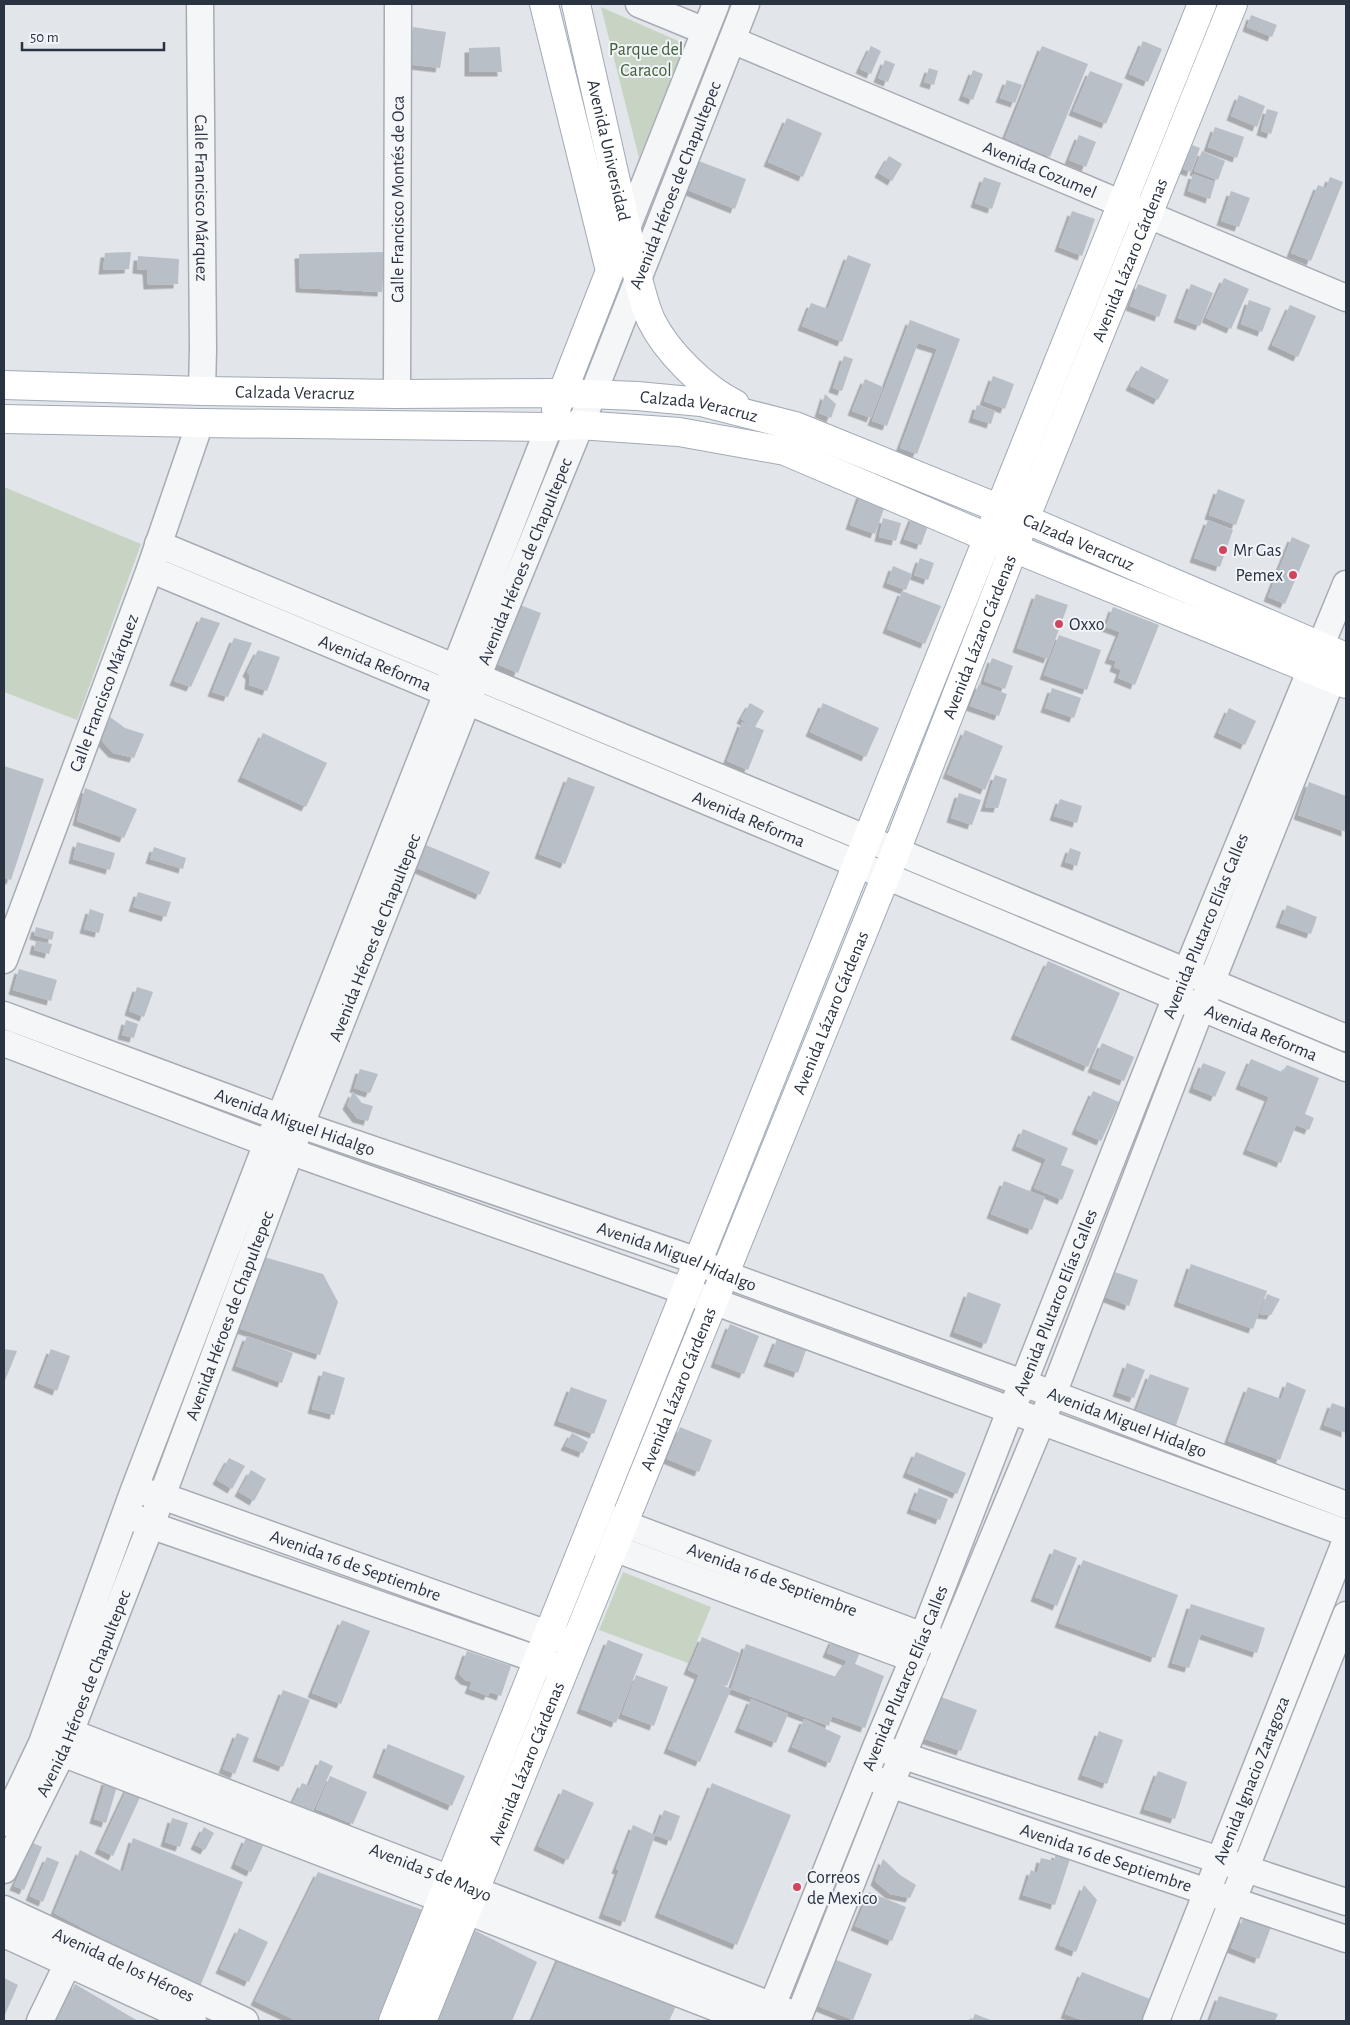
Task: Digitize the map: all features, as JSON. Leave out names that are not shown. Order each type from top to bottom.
[{"type":"main road","name":"Avenida Universidad","points":[[544,4],[610,271]]},
{"type":"main road","name":"Avenida Universidad","points":[[576,4],[638,279],[651,320],[671,352],[701,380],[726,399],[768,419]]},
{"type":"main road","name":"Avenida Lázaro Cárdenas","points":[[422,2021],[896,851],[1014,548],[1012,515],[1122,204],[1202,4]]},
{"type":"main road","name":"Avenida Lázaro Cárdenas","points":[[393,2021],[989,538],[1012,515],[1148,215],[1233,4]]},
{"type":"main road","name":"Avenida Héroes de Chapultepec","points":[[549,427],[610,271]]},
{"type":"main road","name":"Calzada Veracruz","points":[[4,385],[397,394],[562,393],[700,402],[795,426],[1012,515],[1335,662]]},
{"type":"main road","name":"Calzada Veracruz","points":[[4,419],[549,427],[580,425],[679,432],[785,451],[1014,548],[1335,662]]},
{"type":"street","name":"Calle Francisco Márquez","points":[[200,4],[202,391]]},
{"type":"street","name":"Calle Francisco Montés de Oca","points":[[397,394],[398,4]]},
{"type":"street","points":[[639,4],[705,31]]},
{"type":"street","name":"Avenida Héroes de Chapultepec","points":[[610,271],[716,4]]},
{"type":"street","name":"Avenida Héroes de Chapultepec","points":[[4,1823],[55,1738],[130,1501],[191,1341],[290,1121],[457,697],[478,677],[593,394],[746,4]]},
{"type":"street","name":"Avenida Cozumel","points":[[732,40],[1346,298]]},
{"type":"street","name":"Calle Francisco Márquez","points":[[4,960],[150,569],[200,423]]},
{"type":"street","name":"Avenida Héroes de Chapultepec","points":[[457,697],[454,668],[549,427]]},
{"type":"street","name":"Avenida Reforma","points":[[158,544],[1346,1038]]},
{"type":"street","name":"Avenida Reforma","points":[[150,569],[1346,1068]]},
{"type":"street","name":"Avenida Plutarco Elías Calles","points":[[803,2020],[891,1783],[1042,1422],[1335,662],[1346,584]]},
{"type":"street","name":"Avenida Plutarco Elías Calles","points":[[769,2013],[876,1747],[919,1648],[1010,1411],[1023,1384],[1176,997],[1335,662]]},
{"type":"street","name":"Avenida Miguel Hidalgo","points":[[4,1015],[290,1121],[698,1262],[724,1274],[1053,1394],[1346,1505]]},
{"type":"street","name":"Avenida Miguel Hidalgo","points":[[4,1043],[279,1147],[713,1301],[1346,1533]]},
{"type":"street","name":"Avenida Héroes de Chapultepec","points":[[4,1870],[55,1738],[162,1496],[216,1351],[279,1147]]},
{"type":"street","points":[[191,1341],[216,1351]]},
{"type":"street","points":[[1173,1470],[1183,1443]]},
{"type":"street","name":"Avenida 16 de Septiembre","points":[[130,1501],[162,1496],[543,1647],[565,1669]]},
{"type":"street","name":"Avenida 16 de Septiembre","points":[[130,1501],[150,1525],[543,1647],[575,1644]]},
{"type":"street","name":"Avenida 16 de Septiembre","points":[[597,1514],[919,1648]]},
{"type":"street","name":"Avenida 16 de Septiembre","points":[[587,1538],[613,1549],[919,1648],[949,1646]]},
{"type":"street","name":"Avenida Ignacio Zaragoza","points":[[1156,2021],[1346,1540]]},
{"type":"street","name":"Avenida Ignacio Zaragoza","points":[[1185,2021],[1346,1615]]},
{"type":"street","name":"Avenida 5 de Mayo","points":[[55,1738],[446,1889],[750,2021]]},
{"type":"street","name":"Avenida 16 de Septiembre","points":[[876,1747],[1346,1902]]},
{"type":"street","name":"Avenida 16 de Septiembre","points":[[865,1776],[891,1783],[1206,1893],[1346,1939]]},
{"type":"street","name":"Avenida 5 de Mayo","points":[[471,1901],[769,2013],[803,2020]]},
{"type":"street","name":"Avenida de los Héroes","points":[[4,1909],[244,2021]]},
{"type":"street","name":"Avenida de los Héroes","points":[[4,1934],[193,2021]]},
{"type":"street","points":[[40,2021],[68,1962]]},
{"type":"green space","name":"Parque del Caracol","points":[[601,7],[685,44],[639,158]]},
{"type":"green space","points":[[4,487],[141,544],[77,720],[4,692]]},
{"type":"green space","points":[[623,1572],[711,1607],[688,1663],[599,1630]]},
{"type":"building","points":[[1251,15],[1277,25],[1272,37],[1247,27]]},
{"type":"building","points":[[413,27],[446,32],[440,68],[405,64]]},
{"type":"building","points":[[1143,41],[1162,49],[1148,82],[1129,74]]},
{"type":"building","points":[[871,46],[881,51],[871,74],[860,69]]},
{"type":"building","points":[[1042,46],[1088,64],[1050,157],[1005,138]]},
{"type":"building","points":[[500,47],[502,72],[469,72],[469,48]]},
{"type":"building","points":[[885,60],[895,64],[888,82],[878,78]]},
{"type":"building","points":[[929,68],[938,71],[934,85],[924,82]]},
{"type":"building","points":[[973,70],[983,74],[973,100],[963,96]]},
{"type":"building","points":[[1090,71],[1123,84],[1106,124],[1073,111]]},
{"type":"building","points":[[1007,80],[1022,85],[1015,103],[1000,98]]},
{"type":"building","points":[[1239,95],[1265,106],[1257,127],[1231,116]]},
{"type":"building","points":[[1267,109],[1278,112],[1271,134],[1261,131]]},
{"type":"building","points":[[787,118],[822,133],[803,177],[768,162]]},
{"type":"building","points":[[1215,127],[1244,137],[1237,158],[1208,147]]},
{"type":"building","points":[[1079,135],[1096,142],[1086,167],[1069,160]]},
{"type":"building","points":[[1192,145],[1200,148],[1191,172],[1183,169]]},
{"type":"building","points":[[1202,151],[1225,161],[1218,180],[1194,171]]},
{"type":"building","points":[[889,156],[902,164],[892,181],[879,173]]},
{"type":"building","points":[[696,160],[746,179],[735,209],[685,189]]},
{"type":"building","points":[[1193,174],[1215,182],[1210,199],[1188,191]]},
{"type":"building","points":[[984,177],[1001,183],[992,209],[975,203]]},
{"type":"building","points":[[1330,177],[1343,182],[1311,261],[1291,253],[1318,185],[1326,188]]},
{"type":"building","points":[[1231,191],[1250,198],[1239,227],[1221,221]]},
{"type":"building","points":[[1072,211],[1095,219],[1082,256],[1059,247]]},
{"type":"building","points":[[131,252],[129,269],[103,270],[105,253]]},
{"type":"building","points":[[385,252],[382,292],[300,288],[299,254]]},
{"type":"building","points":[[848,255],[871,264],[842,342],[802,326],[811,303],[828,309]]},
{"type":"building","points":[[138,256],[179,259],[178,284],[148,285],[147,270],[137,269]]},
{"type":"building","points":[[1224,278],[1249,289],[1231,329],[1206,318]]},
{"type":"building","points":[[1138,284],[1167,295],[1159,317],[1130,306]]},
{"type":"building","points":[[1191,284],[1213,293],[1200,326],[1178,318]]},
{"type":"building","points":[[1249,300],[1271,308],[1262,332],[1241,324]]},
{"type":"building","points":[[1290,305],[1316,316],[1298,357],[1272,345]]},
{"type":"building","points":[[910,320],[960,339],[917,454],[900,448],[937,349],[918,343],[887,426],[872,421]]},
{"type":"building","points":[[844,356],[853,359],[842,391],[833,388]]},
{"type":"building","points":[[1141,366],[1169,380],[1158,400],[1130,386]]},
{"type":"building","points":[[993,376],[1014,384],[1005,409],[984,401]]},
{"type":"building","points":[[865,379],[883,387],[871,418],[852,411]]},
{"type":"building","points":[[825,394],[836,404],[831,418],[819,413]]},
{"type":"building","points":[[977,405],[995,411],[991,424],[973,418]]},
{"type":"building","points":[[1218,489],[1245,500],[1236,525],[1209,515]]},
{"type":"building","points":[[861,493],[886,503],[875,534],[850,525]]},
{"type":"building","points":[[913,516],[929,523],[921,545],[904,539]]},
{"type":"building","points":[[883,518],[901,523],[896,541],[879,537]]},
{"type":"building","points":[[1208,520],[1233,530],[1220,567],[1194,558]]},
{"type":"building","points":[[1292,537],[1310,545],[1285,604],[1268,597]]},
{"type":"building","points":[[920,558],[934,563],[928,580],[914,575]]},
{"type":"building","points":[[893,566],[912,574],[906,590],[887,583]]},
{"type":"building","points":[[902,591],[941,606],[925,644],[887,629]]},
{"type":"building","points":[[1036,594],[1068,605],[1048,659],[1017,648]]},
{"type":"building","points":[[520,605],[541,613],[518,673],[497,664]]},
{"type":"building","points":[[1113,607],[1159,625],[1135,685],[1118,678],[1121,670],[1114,667],[1116,661],[1109,659],[1120,632],[1106,627]]},
{"type":"building","points":[[201,617],[220,623],[191,687],[174,681]]},
{"type":"building","points":[[1059,635],[1101,650],[1087,690],[1044,675]]},
{"type":"building","points":[[234,638],[252,643],[228,697],[212,692]]},
{"type":"building","points":[[258,650],[280,657],[267,691],[249,685],[250,675],[247,672]]},
{"type":"building","points":[[992,658],[1013,666],[1005,689],[984,681]]},
{"type":"building","points":[[979,684],[1007,694],[999,716],[970,706]]},
{"type":"building","points":[[1052,688],[1081,698],[1074,718],[1045,708]]},
{"type":"building","points":[[750,703],[764,711],[755,727],[741,719]]},
{"type":"building","points":[[823,703],[879,728],[866,757],[810,732]]},
{"type":"building","points":[[1229,708],[1256,721],[1245,745],[1218,733]]},
{"type":"building","points":[[110,717],[125,728],[144,734],[134,758],[113,753],[102,741]]},
{"type":"building","points":[[742,722],[764,730],[748,770],[727,761]]},
{"type":"building","points":[[965,730],[1003,746],[985,790],[947,774]]},
{"type":"building","points":[[263,733],[327,763],[306,807],[242,777]]},
{"type":"building","points":[[4,766],[44,779],[11,880],[4,878]]},
{"type":"building","points":[[995,775],[1007,779],[998,808],[985,807]]},
{"type":"building","points":[[568,777],[595,787],[565,864],[539,854]]},
{"type":"building","points":[[1309,782],[1346,796],[1346,832],[1298,815]]},
{"type":"building","points":[[85,788],[137,809],[124,838],[77,821]]},
{"type":"building","points":[[959,793],[981,800],[972,825],[951,818]]},
{"type":"building","points":[[1060,799],[1082,806],[1077,823],[1054,816]]},
{"type":"building","points":[[77,842],[115,853],[110,870],[73,859]]},
{"type":"building","points":[[426,845],[490,872],[480,895],[417,868]]},
{"type":"building","points":[[154,847],[186,858],[183,869],[150,859]]},
{"type":"building","points":[[1070,848],[1081,852],[1077,866],[1065,862]]},
{"type":"building","points":[[138,892],[171,902],[166,917],[133,907]]},
{"type":"building","points":[[1287,905],[1317,917],[1311,934],[1280,923]]},
{"type":"building","points":[[90,909],[104,914],[99,933],[84,929]]},
{"type":"building","points":[[36,927],[54,932],[52,940],[34,935]]},
{"type":"building","points":[[36,941],[52,944],[49,954],[34,950]]},
{"type":"building","points":[[1048,961],[1120,993],[1088,1067],[1015,1035]]},
{"type":"building","points":[[19,969],[57,980],[51,1001],[13,990]]},
{"type":"building","points":[[137,987],[153,992],[144,1017],[129,1011]]},
{"type":"building","points":[[126,1020],[138,1024],[134,1038],[122,1035]]},
{"type":"building","points":[[1102,1043],[1134,1057],[1124,1081],[1092,1068]]},
{"type":"building","points":[[1251,1059],[1282,1072],[1287,1065],[1319,1078],[1305,1114],[1314,1118],[1309,1130],[1296,1125],[1281,1163],[1247,1150],[1269,1097],[1240,1085]]},
{"type":"building","points":[[1203,1063],[1226,1072],[1215,1097],[1193,1088]]},
{"type":"building","points":[[360,1069],[378,1074],[370,1093],[354,1088]]},
{"type":"building","points":[[1093,1091],[1119,1102],[1101,1141],[1076,1130]]},
{"type":"building","points":[[353,1092],[362,1103],[373,1106],[368,1121],[357,1118],[347,1105]]},
{"type":"building","points":[[1023,1129],[1068,1148],[1061,1165],[1074,1170],[1062,1200],[1034,1188],[1046,1159],[1016,1146]]},
{"type":"building","points":[[1004,1181],[1045,1197],[1032,1230],[991,1214]]},
{"type":"building","points":[[264,1257],[323,1274],[338,1302],[320,1355],[235,1327]]},
{"type":"building","points":[[1191,1264],[1267,1291],[1253,1329],[1178,1302]]},
{"type":"building","points":[[1112,1271],[1138,1280],[1129,1306],[1103,1296]]},
{"type":"building","points":[[968,1292],[1001,1304],[986,1344],[954,1332]]},
{"type":"building","points":[[1267,1294],[1280,1299],[1271,1315],[1260,1314]]},
{"type":"building","points":[[730,1324],[759,1336],[744,1374],[715,1363]]},
{"type":"building","points":[[247,1336],[293,1353],[282,1383],[236,1366]]},
{"type":"building","points":[[777,1339],[806,1350],[798,1373],[768,1362]]},
{"type":"building","points":[[4,1349],[17,1351],[4,1383]]},
{"type":"building","points":[[51,1349],[70,1356],[57,1391],[38,1383]]},
{"type":"building","points":[[1127,1363],[1145,1370],[1134,1398],[1117,1392]]},
{"type":"building","points":[[323,1371],[345,1378],[334,1415],[312,1409]]},
{"type":"building","points":[[1150,1374],[1189,1388],[1175,1428],[1135,1414]]},
{"type":"building","points":[[1287,1382],[1306,1390],[1280,1460],[1228,1441],[1248,1387],[1281,1399]]},
{"type":"building","points":[[571,1387],[607,1400],[594,1434],[558,1421]]},
{"type":"building","points":[[1332,1403],[1346,1408],[1346,1433],[1324,1425]]},
{"type":"building","points":[[680,1427],[712,1440],[699,1472],[667,1459]]},
{"type":"building","points":[[572,1433],[588,1442],[583,1453],[565,1446]]},
{"type":"building","points":[[916,1452],[966,1473],[957,1494],[907,1473]]},
{"type":"building","points":[[229,1458],[245,1466],[232,1489],[217,1480]]},
{"type":"building","points":[[251,1470],[266,1479],[254,1501],[239,1492]]},
{"type":"building","points":[[919,1488],[948,1499],[940,1520],[911,1509]]},
{"type":"building","points":[[1054,1549],[1077,1558],[1057,1606],[1035,1597]]},
{"type":"building","points":[[1083,1560],[1178,1595],[1155,1658],[1059,1623]]},
{"type":"building","points":[[1191,1604],[1265,1628],[1257,1653],[1201,1634],[1189,1668],[1172,1663]]},
{"type":"building","points":[[342,1620],[370,1631],[341,1704],[312,1693]]},
{"type":"building","points":[[702,1637],[740,1653],[727,1686],[715,1682],[731,1689],[700,1762],[668,1749],[699,1675],[688,1670]]},
{"type":"building","points":[[833,1639],[861,1650],[855,1664],[884,1676],[865,1728],[832,1716],[829,1726],[731,1689],[746,1644],[836,1677],[847,1661],[827,1653]]},
{"type":"building","points":[[608,1640],[643,1654],[616,1723],[581,1709]]},
{"type":"building","points":[[467,1651],[511,1666],[501,1696],[490,1692],[488,1696],[469,1689],[472,1682],[465,1680],[459,1674]]},
{"type":"building","points":[[636,1675],[668,1687],[654,1726],[622,1714]]},
{"type":"building","points":[[283,1690],[310,1700],[283,1767],[257,1757]]},
{"type":"building","points":[[941,1697],[977,1710],[961,1751],[925,1739]]},
{"type":"building","points":[[751,1699],[788,1714],[776,1743],[739,1728]]},
{"type":"building","points":[[804,1719],[841,1736],[830,1763],[792,1747]]},
{"type":"building","points":[[1099,1731],[1123,1740],[1107,1784],[1082,1775]]},
{"type":"building","points":[[237,1733],[249,1738],[235,1774],[223,1769]]},
{"type":"building","points":[[388,1744],[465,1776],[452,1806],[377,1773]]},
{"type":"building","points":[[320,1760],[333,1766],[311,1815],[291,1806],[302,1783],[309,1786]]},
{"type":"building","points":[[1158,1771],[1187,1782],[1175,1819],[1144,1809]]},
{"type":"building","points":[[330,1776],[367,1792],[353,1824],[316,1809]]},
{"type":"building","points":[[106,1780],[118,1783],[106,1823],[94,1819]]},
{"type":"building","points":[[712,1783],[791,1815],[737,1945],[659,1913]]},
{"type":"building","points":[[128,1787],[142,1793],[113,1856],[99,1849]]},
{"type":"building","points":[[563,1789],[594,1803],[568,1860],[538,1846]]},
{"type":"building","points":[[664,1810],[680,1816],[671,1841],[655,1835]]},
{"type":"building","points":[[172,1818],[188,1823],[180,1847],[165,1842]]},
{"type":"building","points":[[633,1825],[655,1835],[625,1922],[603,1914],[619,1870],[616,1869]]},
{"type":"building","points":[[204,1827],[214,1833],[205,1850],[195,1845]]},
{"type":"building","points":[[133,1838],[243,1882],[199,1989],[54,1913],[80,1850],[123,1872]]},
{"type":"building","points":[[246,1838],[263,1846],[251,1872],[235,1864]]},
{"type":"building","points":[[33,1843],[42,1847],[24,1890],[14,1886]]},
{"type":"building","points":[[1056,1853],[1070,1859],[1055,1905],[1023,1895],[1031,1870],[1037,1873],[1041,1858],[1054,1861]]},
{"type":"building","points":[[47,1857],[59,1862],[43,1902],[30,1896]]},
{"type":"building","points":[[883,1859],[900,1875],[916,1885],[910,1898],[890,1894],[875,1881]]},
{"type":"building","points":[[318,1872],[428,1912],[378,2021],[297,2021],[255,2001]]},
{"type":"building","points":[[1084,1885],[1097,1900],[1076,1952],[1059,1945]]},
{"type":"building","points":[[869,1892],[906,1907],[892,1941],[855,1926]]},
{"type":"building","points":[[1243,1918],[1271,1927],[1259,1959],[1231,1948]]},
{"type":"building","points":[[239,1928],[268,1942],[249,1982],[220,1969]]},
{"type":"building","points":[[472,1929],[537,1962],[512,2021],[437,2021]]},
{"type":"building","points":[[560,1956],[676,2006],[669,2021],[532,2021]]},
{"type":"building","points":[[834,1959],[872,1974],[853,2020],[815,2005]]},
{"type":"building","points":[[1082,1972],[1150,1999],[1141,2021],[1085,2021],[1065,2014]]},
{"type":"building","points":[[4,1978],[18,1985],[4,2017]]},
{"type":"building","points":[[75,1984],[138,2021],[56,2021]]},
{"type":"building","points":[[1219,1996],[1278,2014],[1275,2021],[1210,2021]]},
{"type":"building","points":[[975,2014],[993,2021],[972,2021]]},
{"type":"place","name":"Mr Gas","points":[[1223,550]]},
{"type":"place","name":"Pemex","points":[[1293,575]]},
{"type":"place","name":"Oxxo","points":[[1059,624]]},
{"type":"place","name":"Correos de Mexico","points":[[797,1887]]}]
